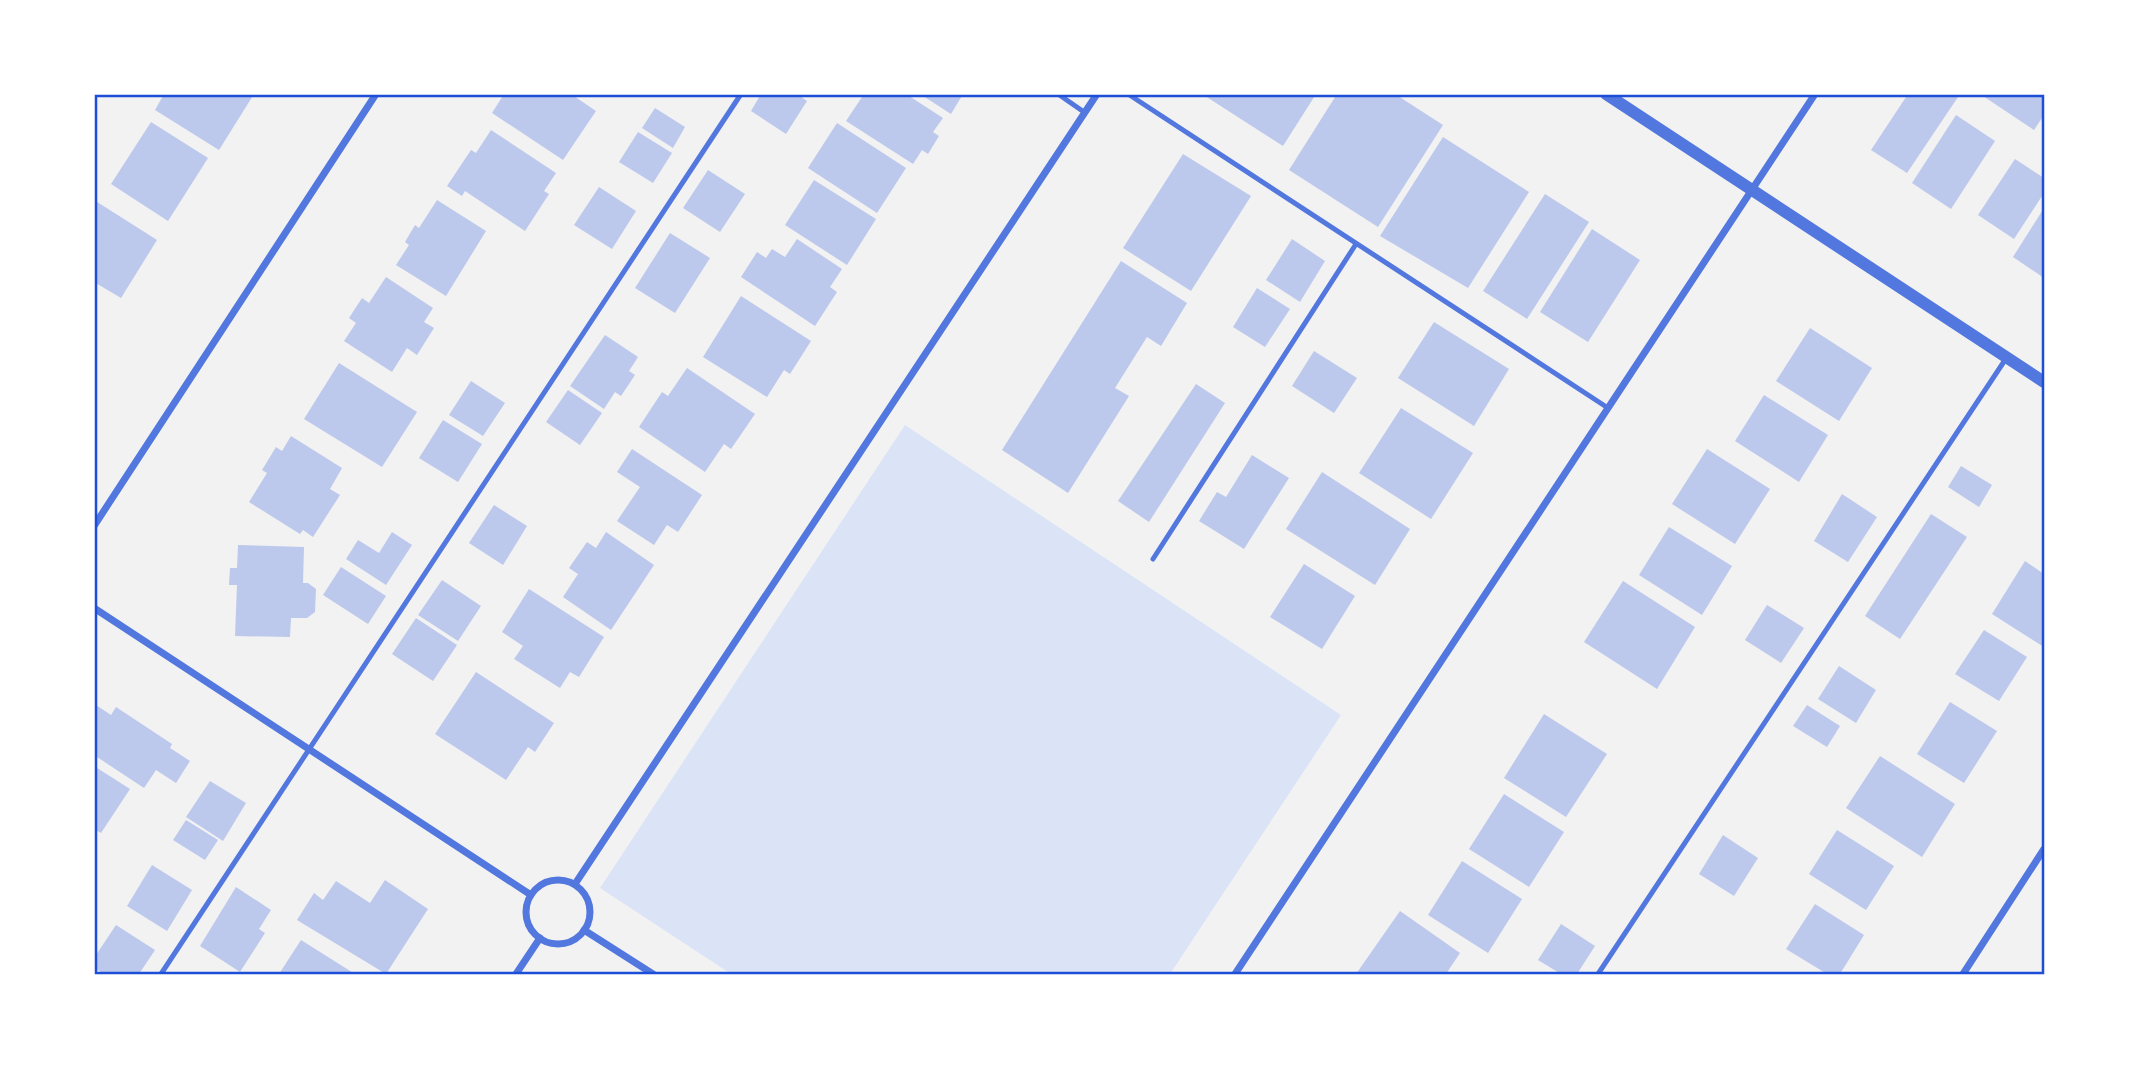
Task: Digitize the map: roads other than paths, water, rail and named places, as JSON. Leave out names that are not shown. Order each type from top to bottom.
[{"type":"street","points":[[94,526],[376,94]]},
{"type":"street","points":[[575,884],[1097,94]]},
{"type":"street","points":[[1606,94],[2045,382]]},
{"type":"street","points":[[1235,975],[1815,94]]},
{"type":"street","points":[[94,608],[531,895]]},
{"type":"street","points":[[1963,975],[2045,849]]},
{"type":"street","points":[[550,880],[575,884],[584,893],[589,905],[590,918],[584,930],[576,939],[564,943],[552,943],[540,938],[531,930],[527,918],[531,895],[550,880]]},
{"type":"street","points":[[584,930],[653,975]]},
{"type":"street","points":[[516,975],[540,938]]},
{"type":"lane","points":[[161,975],[741,94]]},
{"type":"lane","points":[[1058,94],[1084,112]]},
{"type":"lane","points":[[1128,94],[1608,408]]},
{"type":"lane","points":[[1153,559],[1356,244]]},
{"type":"lane","points":[[1598,975],[2007,357]]}]
